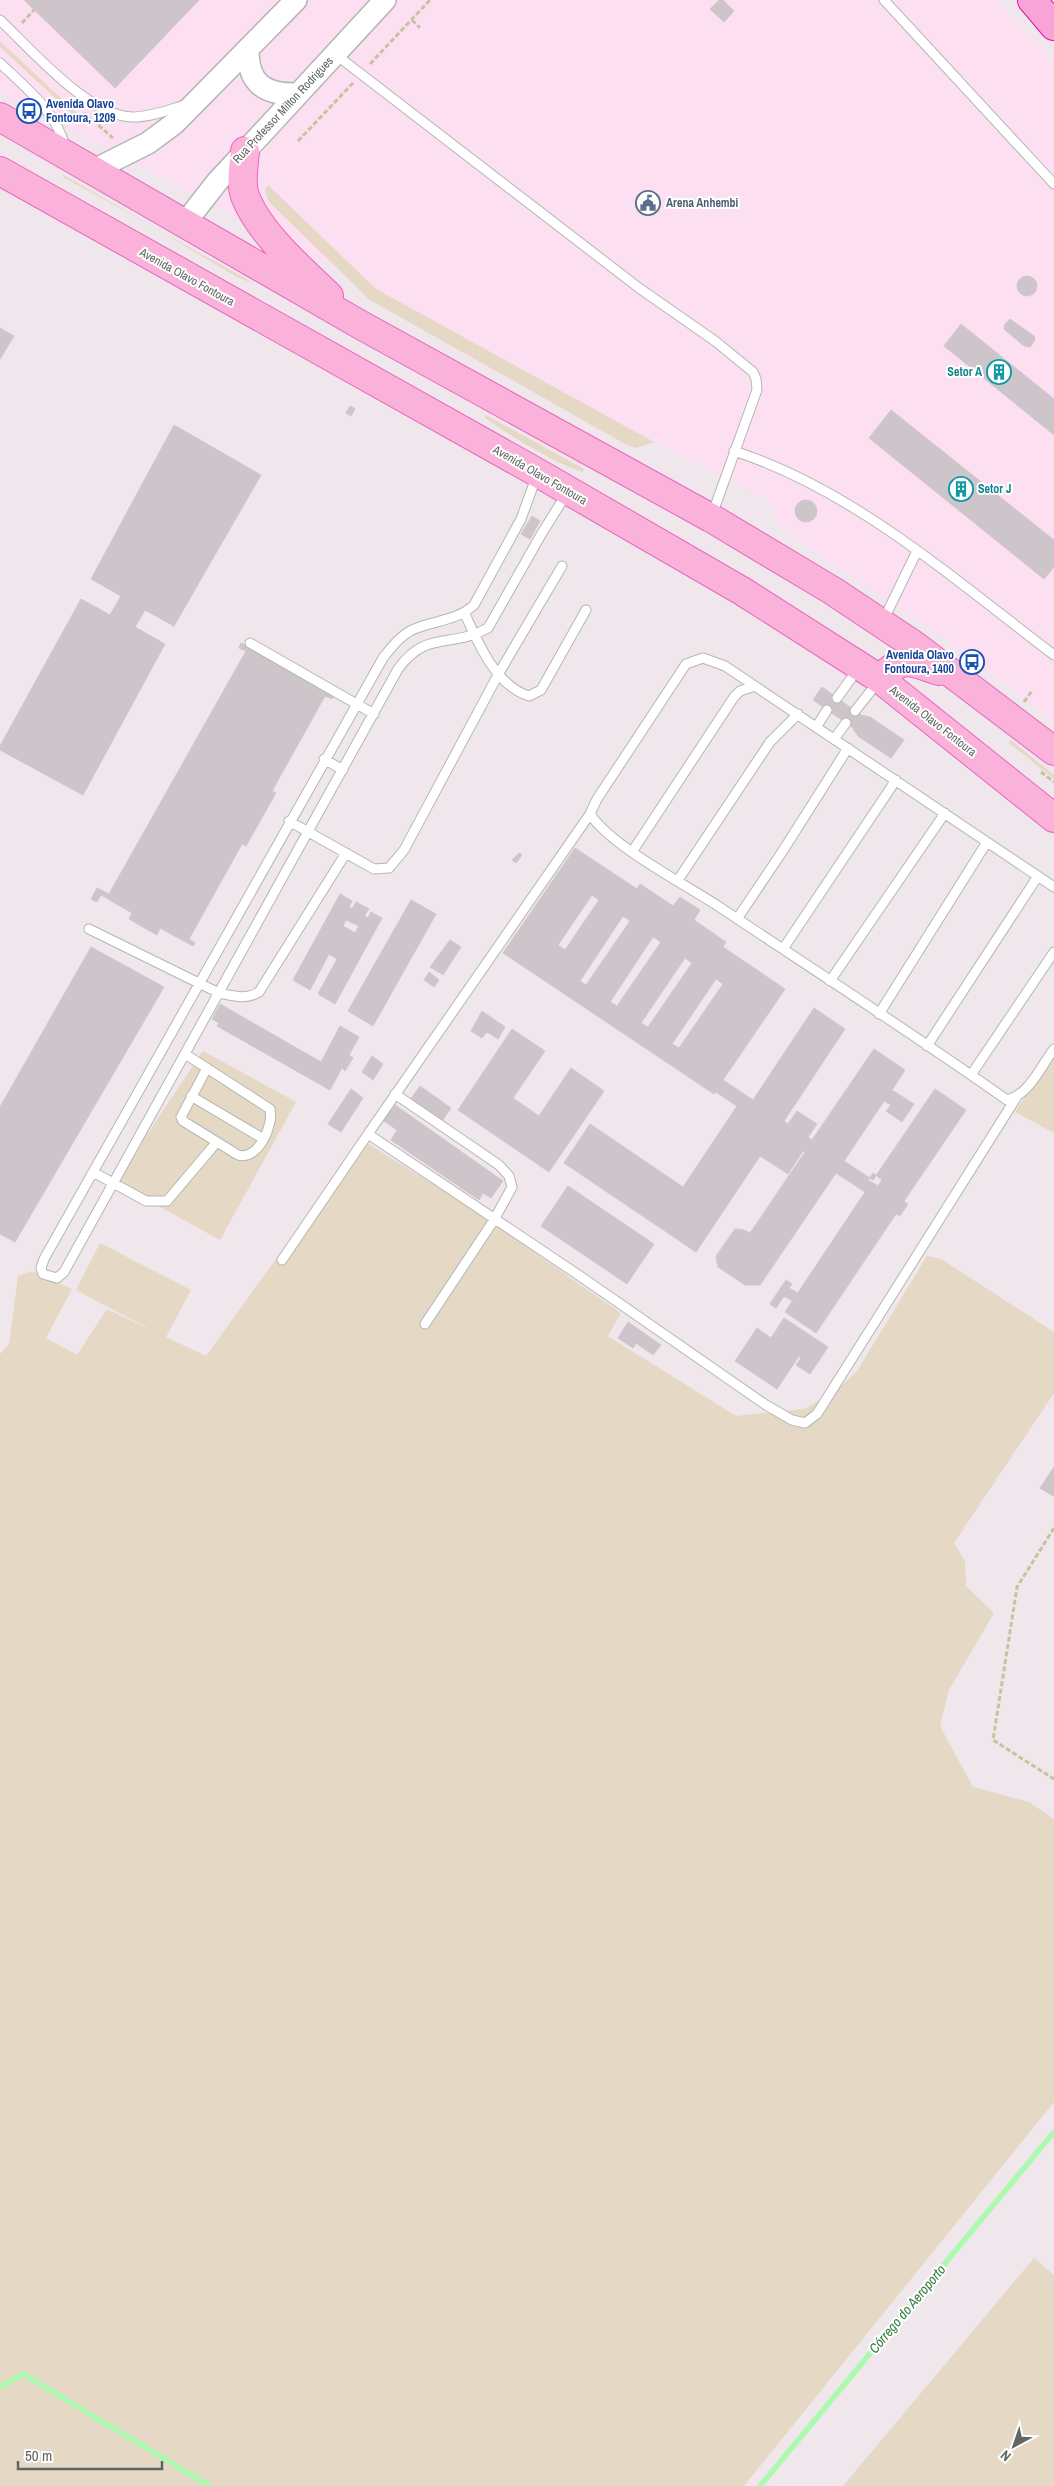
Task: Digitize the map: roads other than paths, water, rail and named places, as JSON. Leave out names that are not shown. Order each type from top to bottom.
[{"type":"highway","points":[[1032,0],[1054,26]]},
{"type":"main road","points":[[0,117],[359,324],[712,518],[881,624],[951,671],[1054,751]]},
{"type":"main road","points":[[245,150],[242,178],[245,195],[254,213],[296,264],[359,324]]},
{"type":"main road","name":"Avenida Olavo Fontoura","points":[[0,171],[538,473],[742,591],[870,673],[942,727],[1054,818]]},
{"type":"main road","points":[[279,329],[301,291]]},
{"type":"main road","points":[[870,673],[892,668],[905,661],[942,672],[951,671]]},
{"type":"street","points":[[94,170],[148,143],[200,100],[296,0]]},
{"type":"street","name":"Rua Professor Milton Rodrigues","points":[[185,223],[216,182],[385,0]]},
{"type":"street","points":[[248,50],[251,72],[262,87],[278,94],[298,94]]},
{"type":"lane","points":[[884,0],[1054,184]]},
{"type":"lane","points":[[0,20],[76,91],[102,110],[131,117],[150,116],[200,100]]},
{"type":"lane","points":[[335,54],[639,288],[746,365],[756,379],[757,390],[712,518]]},
{"type":"lane","points":[[0,63],[53,117],[61,131],[67,155]]},
{"type":"lane","points":[[734,451],[769,462],[810,482],[917,550],[1054,655]]},
{"type":"lane","points":[[538,473],[521,519],[474,606],[465,614],[411,630],[396,642],[383,658],[289,821],[44,1259],[41,1268],[43,1274],[57,1278],[64,1272],[309,833],[398,669],[409,655],[423,645],[474,636],[488,628],[542,533],[569,491]]},
{"type":"lane","points":[[881,624],[917,550]]},
{"type":"lane","points":[[289,821],[374,868],[389,868],[398,859],[499,673],[562,566]]},
{"type":"lane","points":[[465,614],[474,636],[499,673],[510,687],[529,696],[541,690],[586,610]]},
{"type":"lane","points":[[250,643],[374,714]]},
{"type":"lane","points":[[282,1260],[590,814],[597,799],[686,664],[703,658],[725,666],[1054,887]]},
{"type":"lane","points":[[837,698],[870,673]]},
{"type":"lane","points":[[855,711],[870,673]]},
{"type":"lane","points":[[632,852],[734,697],[740,691],[755,686]]},
{"type":"lane","points":[[817,726],[827,710]]},
{"type":"lane","points":[[678,880],[770,742],[798,714]]},
{"type":"lane","points":[[834,739],[846,724]]},
{"type":"lane","points":[[737,919],[848,748]]},
{"type":"lane","points":[[324,759],[343,770]]},
{"type":"lane","points":[[783,949],[896,780]]},
{"type":"lane","points":[[830,981],[945,813]]},
{"type":"lane","points":[[590,814],[599,828],[632,852],[783,949],[1007,1100],[1016,1098]]},
{"type":"lane","points":[[879,1014],[987,842]]},
{"type":"lane","points":[[89,929],[199,984],[242,998],[251,997],[259,992],[346,853]]},
{"type":"lane","points":[[927,1046],[1038,876]]},
{"type":"lane","points":[[971,1075],[1054,952]]},
{"type":"lane","points":[[368,1134],[766,1406],[792,1420],[805,1422],[817,1414],[1016,1098],[1024,1091],[1054,1049]]},
{"type":"lane","points":[[185,1054],[270,1109],[271,1124],[253,1154],[246,1157],[216,1143],[183,1121],[181,1117],[206,1068]]},
{"type":"lane","points":[[395,1094],[499,1164],[509,1176],[512,1187],[494,1220],[425,1324]]},
{"type":"lane","points":[[191,1096],[262,1138]]},
{"type":"lane","points":[[93,1172],[146,1201],[167,1201],[216,1143]]},
{"type":"waterway","name":"Córrego do Aeroporto","points":[[760,2486],[1054,2132]]},
{"type":"waterway","points":[[0,2387],[23,2374],[210,2486]]},
{"type":"place","name":"Avenida Olavo Fontoura, 1209","points":[[29,111]]},
{"type":"place","name":"Arena Anhembi","points":[[648,203]]},
{"type":"place","name":"Setor A","points":[[999,372]]},
{"type":"place","name":"Setor J","points":[[961,489]]},
{"type":"place","name":"Avenida Olavo Fontoura, 1400","points":[[972,662]]}]
